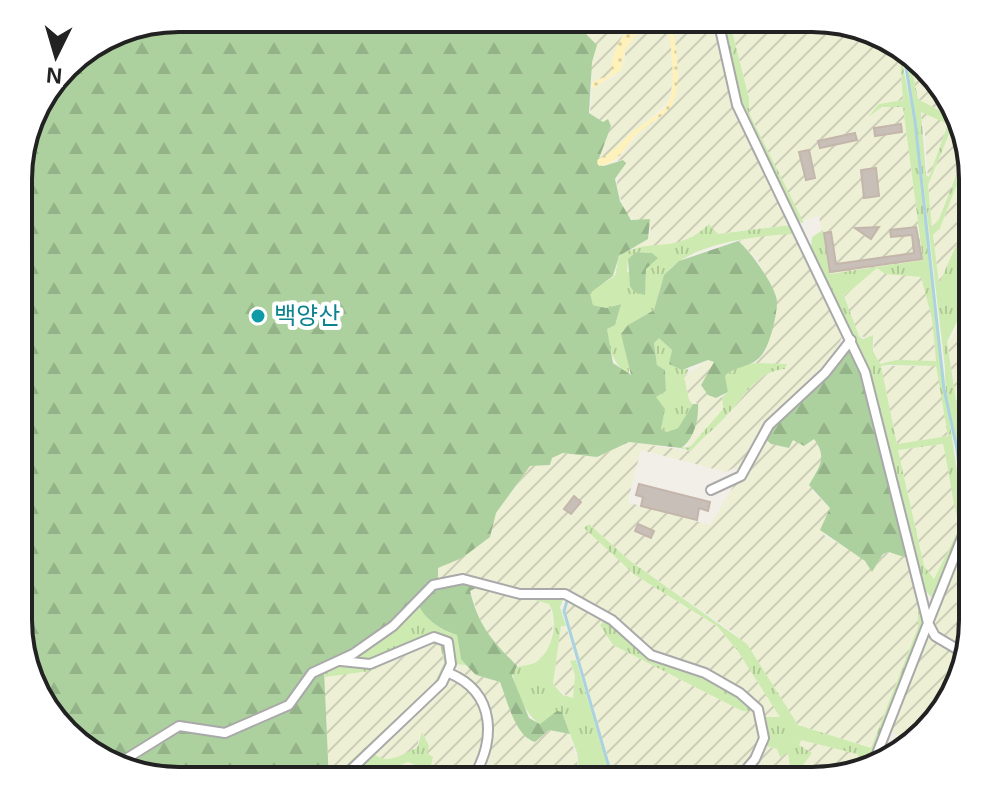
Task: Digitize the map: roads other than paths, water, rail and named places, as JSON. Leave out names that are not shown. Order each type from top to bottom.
[{"type":"street","points":[[721,32],[737,105],[851,340],[873,399],[928,623],[935,636],[956,648]]},
{"type":"street","points":[[711,490],[741,476],[769,425],[825,373],[851,340]]},
{"type":"street","points":[[878,751],[959,545]]},
{"type":"street","points":[[128,758],[179,726],[218,733],[232,732],[289,705],[312,673],[341,661],[393,626],[424,592],[443,581],[463,579],[520,594],[565,594],[612,620],[651,655],[717,678],[758,709],[764,729],[759,753],[748,767]]},
{"type":"street","points":[[341,661],[370,664],[423,641],[443,638],[450,651],[449,673],[423,704],[354,767]]},
{"type":"street","points":[[449,673],[470,683],[487,713],[489,735],[486,756],[479,767]]},
{"type":"waterway","points":[[906,66],[915,121],[944,389],[959,466]]},
{"type":"waterway","points":[[567,601],[564,611],[609,767]]},
{"type":"place","name":"백양산","points":[[258,316]]}]
